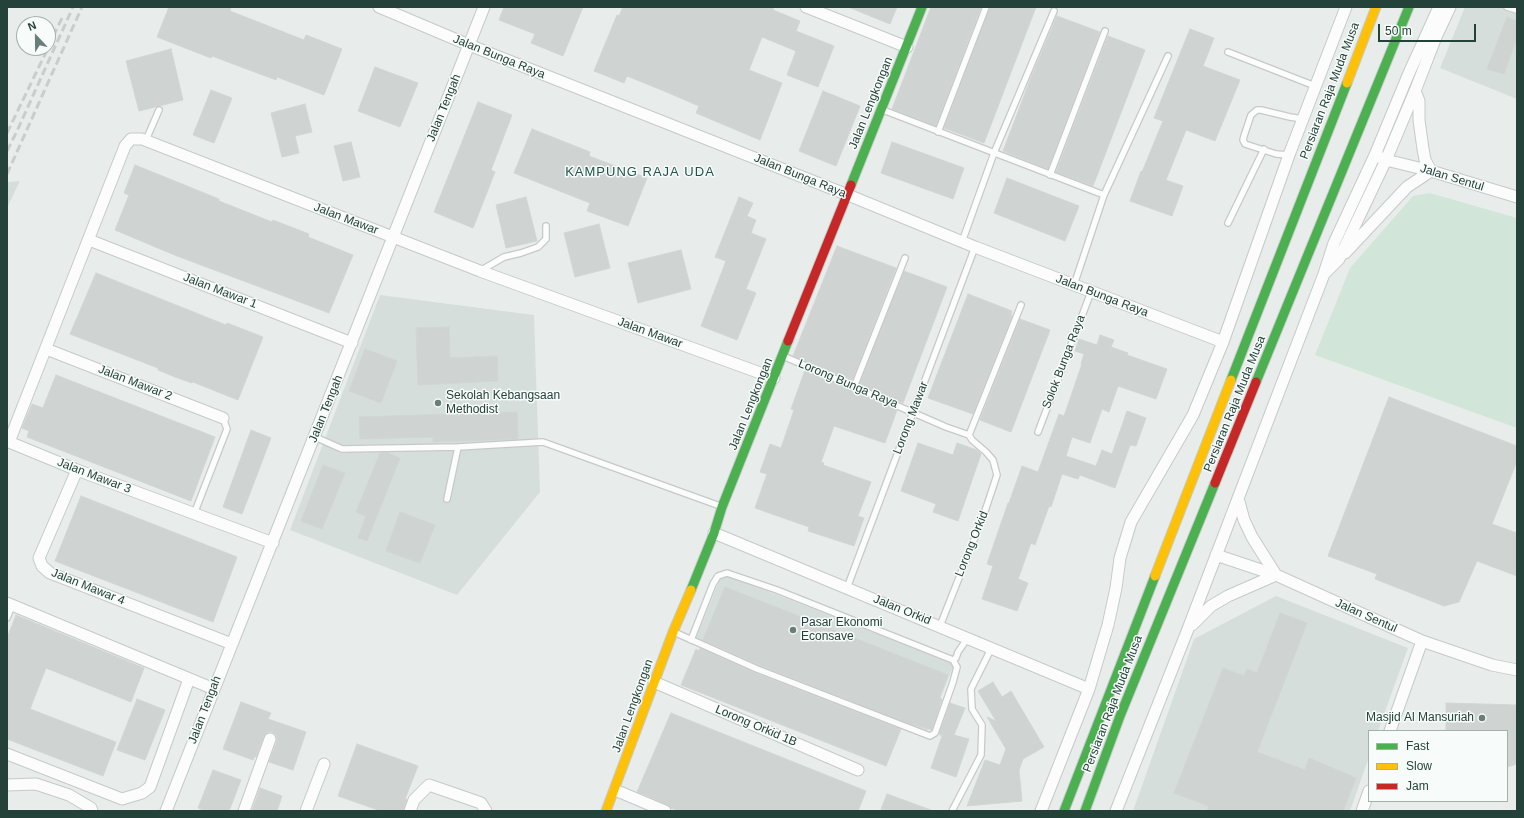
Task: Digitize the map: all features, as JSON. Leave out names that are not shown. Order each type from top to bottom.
[{"type":"main road","name":"Jalan Lengkongan","points":[[606,811],[654,682],[714,533],[722,507],[922,7]]},
{"type":"main road","name":"Persiaran Raja Muda Musa","points":[[1064,811],[1376,7]]},
{"type":"main road","name":"Persiaran Raja Muda Musa","points":[[1085,811],[1120,716],[1409,7]]},
{"type":"street","name":"Jalan Bunga Raya","points":[[379,7],[469,45],[848,195],[974,247],[1223,342]]},
{"type":"street","name":"Jalan Tengah","points":[[166,811],[315,437],[369,294],[484,7]]},
{"type":"street","points":[[806,7],[907,47]]},
{"type":"street","points":[[1041,811],[1089,689],[1108,625],[1116,588],[1120,558],[1131,522],[1193,415],[1223,342],[1288,155],[1346,7]]},
{"type":"street","points":[[1116,811],[1188,629],[1324,274],[1334,243],[1375,155],[1408,73],[1439,7]]},
{"type":"street","points":[[1339,259],[1386,160],[1416,91],[1436,37],[1450,7]]},
{"type":"street","points":[[1324,274],[1407,187],[1431,170],[1425,160],[1419,120],[1419,101],[1416,91]]},
{"type":"street","points":[[46,349],[125,146],[131,140],[142,138],[146,140]]},
{"type":"street","name":"Jalan Mawar","points":[[146,140],[480,271],[774,378]]},
{"type":"street","name":"Jalan Sentul","points":[[1375,155],[1386,160],[1431,170],[1517,197]]},
{"type":"street","name":"Jalan Mawar 1","points":[[89,240],[352,342]]},
{"type":"street","name":"Jalan Mawar 2","points":[[46,349],[223,418]]},
{"type":"street","name":"Jalan Mawar 3","points":[[46,349],[9,442],[77,470],[273,543]]},
{"type":"street","name":"Jalan Mawar 4","points":[[77,470],[39,558],[42,566],[50,573],[232,644]]},
{"type":"street","points":[[1188,629],[1211,606],[1228,596],[1276,575],[1252,537],[1244,520],[1238,498]]},
{"type":"street","name":"Jalan Orkid","points":[[714,533],[1089,689]]},
{"type":"street","name":"Jalan Sentul","points":[[1216,555],[1276,575],[1422,642],[1492,665],[1517,670]]},
{"type":"street","points":[[9,604],[214,689]]},
{"type":"street","points":[[1390,730],[1422,642]]},
{"type":"street","points":[[7,754],[122,799],[142,793],[150,787],[189,679]]},
{"type":"street","name":"Lorong Orkid 1B","points":[[654,682],[858,770]]},
{"type":"street","points":[[244,811],[270,739]]},
{"type":"street","points":[[306,811],[324,764]]},
{"type":"street","points":[[7,785],[36,784],[69,795],[91,808],[92,811]]},
{"type":"street","points":[[410,811],[414,800],[429,785],[481,803],[486,811]]},
{"type":"street","points":[[615,790],[665,811]]},
{"type":"street","points":[[1362,811],[1368,794]]},
{"type":"lane","points":[[938,132],[986,7]]},
{"type":"lane","points":[[1507,7],[1517,10]]},
{"type":"lane","points":[[962,242],[994,153],[1054,11]]},
{"type":"lane","points":[[1050,175],[1105,31]]},
{"type":"lane","points":[[1228,52],[1315,86]]},
{"type":"lane","points":[[1074,285],[1104,195],[1168,56]]},
{"type":"lane","points":[[146,140],[159,110]]},
{"type":"lane","points":[[881,110],[1104,195]]},
{"type":"lane","points":[[1288,155],[1276,154],[1249,146],[1243,140],[1244,136],[1254,112],[1260,110],[1290,117],[1303,118]]},
{"type":"lane","points":[[1228,223],[1264,150]]},
{"type":"lane","points":[[480,271],[504,257],[538,247],[546,239],[546,226]]},
{"type":"lane","name":"Lorong Mawar","points":[[847,588],[974,247]]},
{"type":"lane","points":[[854,387],[905,258]]},
{"type":"lane","name":"Solok Bunga Raya","points":[[1038,432],[1091,292]]},
{"type":"lane","points":[[969,435],[1021,305]]},
{"type":"lane","name":"Lorong Bunga Raya","points":[[783,356],[946,427],[969,435],[972,440],[993,460]]},
{"type":"lane","points":[[194,514],[227,429],[223,418]]},
{"type":"lane","points":[[315,437],[342,449],[458,447],[543,442],[722,507]]},
{"type":"lane","points":[[446,499],[458,447]]},
{"type":"lane","name":"Lorong Orkid","points":[[940,626],[983,517],[997,475],[993,460]]},
{"type":"lane","points":[[674,632],[691,640],[757,670],[930,736],[935,733],[954,682],[956,667],[953,660],[777,590],[726,573],[718,576],[713,584],[691,640]]},
{"type":"lane","points":[[7,618],[9,604]]},
{"type":"lane","points":[[953,660],[956,658],[958,652],[967,639]]},
{"type":"lane","points":[[952,811],[981,755],[982,725],[972,709],[970,689],[991,649]]},
{"type":"shaded area","points":[[1465,7],[1517,7],[1517,99],[1440,68]]},
{"type":"shaded area","points":[[20,181],[7,208],[7,182]]},
{"type":"shaded area","name":"Sekolah Kebangsaan Methodist","points":[[380,295],[534,315],[540,492],[457,595],[290,530]]},
{"type":"shaded area","points":[[729,576],[951,663],[953,667],[927,732],[696,638],[720,579]]},
{"type":"shaded area","points":[[1276,596],[1408,648],[1378,730],[1368,730],[1368,760],[1350,811],[1133,811],[1194,639]]},
{"type":"green space","points":[[1430,193],[1517,218],[1517,428],[1315,355],[1350,268],[1413,196]]},
{"type":"building","points":[[169,7],[231,7],[230,11],[304,40],[306,35],[342,49],[324,95],[277,77],[276,80],[212,56],[211,58],[157,37]]},
{"type":"building","points":[[504,7],[583,7],[563,56],[531,43],[535,34],[499,20]]},
{"type":"building","points":[[623,7],[774,7],[773,10],[800,21],[796,31],[834,46],[818,87],[787,75],[796,51],[762,37],[749,70],[782,83],[760,140],[696,113],[699,106],[664,91],[627,76],[624,83],[594,71],[617,15],[619,16]]},
{"type":"building","points":[[848,7],[897,7],[890,24]]},
{"type":"building","points":[[931,7],[981,7],[936,126],[892,109]]},
{"type":"building","points":[[990,7],[1036,7],[984,143],[944,128]]},
{"type":"building","points":[[1057,16],[1100,32],[1048,169],[1003,151],[1032,75]]},
{"type":"building","points":[[1507,17],[1517,21],[1517,38],[1504,74],[1487,69]]},
{"type":"building","points":[[1190,29],[1214,38],[1203,66],[1240,80],[1215,141],[1186,130],[1166,180],[1183,186],[1172,216],[1130,201],[1141,171],[1142,172],[1163,121],[1154,118]]},
{"type":"building","points":[[1108,36],[1145,50],[1093,186],[1056,172]]},
{"type":"building","points":[[171,49],[183,100],[139,111],[126,61]]},
{"type":"building","points":[[375,67],[418,83],[400,127],[358,111]]},
{"type":"building","points":[[211,90],[232,98],[214,143],[193,135]]},
{"type":"building","points":[[823,91],[860,106],[836,166],[799,151]]},
{"type":"building","points":[[478,102],[512,115],[491,170],[495,172],[473,228],[434,212]]},
{"type":"building","points":[[305,104],[312,132],[295,136],[299,153],[282,157],[271,113]]},
{"type":"building","points":[[532,129],[590,152],[589,156],[647,178],[628,226],[587,211],[590,203],[514,173]]},
{"type":"building","points":[[351,142],[360,177],[343,181],[334,146]]},
{"type":"building","points":[[892,142],[964,168],[953,199],[881,173]]},
{"type":"building","points":[[135,165],[219,199],[219,201],[272,222],[273,220],[309,234],[308,237],[353,255],[329,313],[177,256],[115,230],[129,195],[124,193]]},
{"type":"building","points":[[1007,178],[1079,206],[1065,241],[994,213]]},
{"type":"building","points":[[526,197],[537,241],[506,248],[496,205]]},
{"type":"building","points":[[739,197],[753,203],[747,216],[756,220],[751,233],[766,239],[746,289],[756,293],[737,340],[701,326],[726,261],[715,257]]},
{"type":"building","points":[[599,224],[610,268],[575,277],[564,233]]},
{"type":"building","points":[[837,246],[896,268],[852,381],[793,356]]},
{"type":"building","points":[[681,250],[691,289],[638,303],[628,263]]},
{"type":"building","points":[[904,271],[947,287],[903,403],[859,385]]},
{"type":"building","points":[[96,273],[226,325],[227,323],[263,337],[238,400],[193,382],[192,383],[175,377],[158,370],[158,368],[70,334]]},
{"type":"building","points":[[968,294],[1012,311],[1012,316],[973,414],[928,398]]},
{"type":"building","points":[[1020,319],[1050,330],[1011,432],[980,420]]},
{"type":"building","points":[[449,327],[450,358],[497,356],[498,381],[418,385],[416,328]]},
{"type":"building","points":[[1100,335],[1114,340],[1111,347],[1128,353],[1127,355],[1167,369],[1156,399],[1118,386],[1109,412],[1102,409],[1090,443],[1072,437],[1066,456],[1096,466],[1102,450],[1112,454],[1127,411],[1146,418],[1136,446],[1130,445],[1115,488],[1080,475],[1078,479],[1062,474],[1051,507],[1049,506],[1035,545],[1031,543],[1018,579],[1028,583],[1017,611],[982,599],[993,566],[987,564],[1022,466],[1038,472],[1059,414],[1064,416],[1082,364],[1084,354],[1075,351],[1079,339],[1097,345]]},
{"type":"building","points":[[365,349],[397,361],[381,403],[349,391]]},
{"type":"building","points":[[805,370],[897,410],[885,443],[834,426],[821,462],[824,463],[823,465],[871,482],[858,516],[864,518],[854,546],[808,531],[809,527],[755,508],[767,474],[760,472],[770,444],[781,448],[794,410],[791,409]]},
{"type":"building","points":[[56,375],[215,437],[191,501],[27,437],[29,431],[22,428],[32,404],[43,408]]},
{"type":"building","points":[[1389,397],[1517,446],[1517,461],[1492,524],[1517,533],[1517,576],[1477,561],[1459,602],[1444,606],[1375,579],[1377,574],[1328,556]]},
{"type":"building","points":[[517,412],[518,439],[433,442],[433,437],[360,439],[359,417]]},
{"type":"building","points":[[251,430],[271,438],[242,514],[223,507]]},
{"type":"building","points":[[918,443],[953,455],[957,443],[977,450],[981,454],[958,521],[933,512],[936,504],[901,491]]},
{"type":"building","points":[[386,452],[400,458],[367,541],[358,538],[366,516],[356,512],[380,453]]},
{"type":"building","points":[[323,465],[345,473],[322,529],[301,521]]},
{"type":"building","points":[[81,496],[237,557],[213,622],[55,561]]},
{"type":"building","points":[[400,512],[435,525],[420,563],[386,551]]},
{"type":"building","points":[[725,587],[948,675],[939,698],[942,699],[932,730],[904,722],[759,665],[703,640]]},
{"type":"building","points":[[1280,613],[1307,623],[1257,752],[1305,770],[1309,758],[1356,778],[1343,811],[1207,811],[1209,806],[1174,793],[1223,668],[1244,676],[1247,669],[1257,673]]},
{"type":"building","points":[[16,615],[144,668],[131,702],[46,668],[30,709],[116,742],[103,776],[7,739],[7,638]]},
{"type":"building","points":[[700,648],[755,673],[901,729],[886,766],[681,685],[696,649],[699,651]]},
{"type":"building","points":[[993,682],[1002,697],[1011,691],[1044,747],[1023,759],[1019,770],[1022,801],[967,806],[985,760],[1000,765],[1006,749],[987,717],[996,721],[978,691]]},
{"type":"building","points":[[137,699],[165,710],[145,760],[117,750]]},
{"type":"building","points":[[241,702],[271,713],[268,719],[306,732],[293,770],[269,762],[277,741],[276,735],[272,732],[268,732],[264,736],[256,757],[255,756],[253,760],[223,749]]},
{"type":"building","points":[[950,703],[965,708],[954,735],[969,739],[956,777],[931,768],[942,736],[939,734]]},
{"type":"building","name":"Masjid Al Mansuriah","points":[[1446,703],[1517,705],[1517,764],[1508,767],[1508,730],[1446,730]]},
{"type":"building","points":[[671,713],[866,791],[858,811],[679,811],[637,792]]},
{"type":"building","points":[[357,744],[418,766],[405,799],[407,799],[403,811],[381,811],[338,796]]},
{"type":"building","points":[[213,770],[241,780],[229,811],[206,811],[198,808]]},
{"type":"building","points":[[260,788],[282,796],[277,811],[252,811]]},
{"type":"building","points":[[887,794],[931,811],[887,811],[881,809]]},
{"type":"railway","points":[[7,151],[73,7]]},
{"type":"railway","points":[[7,174],[82,7]]},
{"type":"railway","points":[[56,30],[62,18]]},
{"type":"railway","points":[[7,133],[44,56]]},
{"type":"traffic: fast","points":[[851,185],[922,7]]},
{"type":"traffic: fast","points":[[1256,382],[1409,7]]},
{"type":"traffic: fast","points":[[1231,380],[1347,83]]},
{"type":"traffic: fast","points":[[691,590],[714,533],[722,507],[788,341]]},
{"type":"traffic: fast","points":[[1085,811],[1120,716],[1215,483]]},
{"type":"traffic: fast","points":[[1064,811],[1155,576]]},
{"type":"traffic: slow","points":[[1347,83],[1376,7]]},
{"type":"traffic: slow","points":[[1155,576],[1231,380]]},
{"type":"traffic: slow","points":[[606,811],[673,632],[691,590]]},
{"type":"traffic: jam","points":[[788,341],[851,185]]},
{"type":"traffic: jam","points":[[1215,483],[1256,382]]},
{"type":"place","name":"Sekolah Kebangsaan Methodist","points":[[438,403]]},
{"type":"place","name":"Pasar Ekonomi Econsave","points":[[793,630]]},
{"type":"place","name":"Masjid Al Mansuriah","points":[[1482,718]]},
{"type":"district","name":"KAMPUNG RAJA UDA","points":[[640,172]]}]
